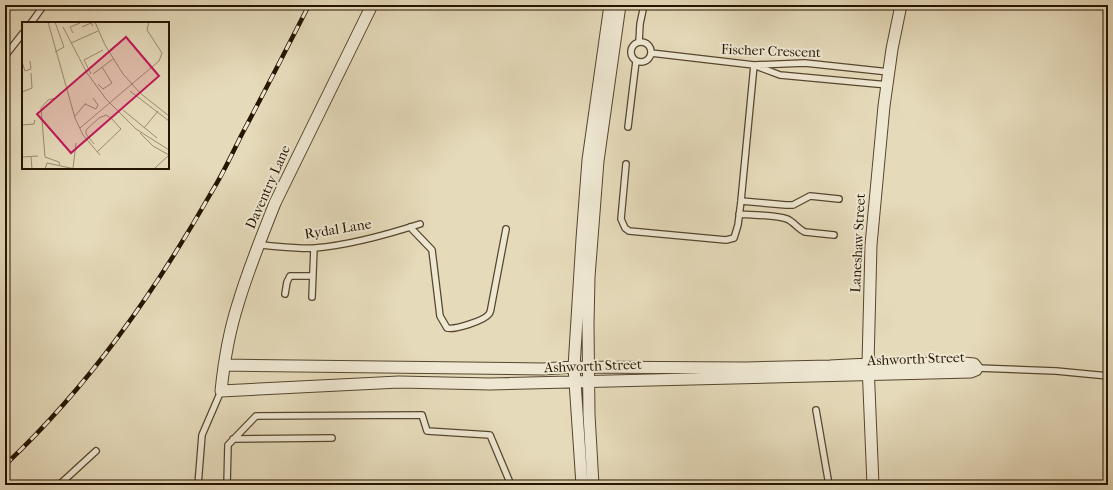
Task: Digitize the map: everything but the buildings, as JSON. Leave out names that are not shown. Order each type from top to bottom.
[{"type":"street","name":"Daventry Lane","points":[[221,391],[224,365],[238,304],[275,203],[372,5]]},
{"type":"street","points":[[582,485],[574,367],[588,160],[610,5]]},
{"type":"street","points":[[593,485],[589,414],[589,277],[598,161],[620,5]]},
{"type":"street","name":"Laneshaw Street","points":[[873,485],[868,375],[871,245],[878,158],[901,5]]},
{"type":"street","name":"Ashworth Street","points":[[221,391],[399,382],[490,384],[971,372],[977,368],[974,364],[868,364],[746,368],[574,367],[490,369],[224,365]]},
{"type":"lane","points":[[32,22],[44,5]]},
{"type":"lane","points":[[639,42],[640,24],[644,5]]},
{"type":"lane","points":[[5,56],[22,34]]},
{"type":"lane","points":[[628,127],[636,61],[631,54],[631,50],[635,44],[639,42],[646,43],[651,50],[651,53],[647,60],[643,62],[636,61]]},
{"type":"lane","name":"Fischer Crescent","points":[[651,53],[754,65],[805,63],[890,72]]},
{"type":"lane","points":[[626,164],[621,219],[625,228],[629,231],[728,240],[732,239],[735,235],[741,201],[754,65],[780,75],[888,85]]},
{"type":"lane","points":[[741,201],[793,205],[810,196],[839,199]]},
{"type":"lane","points":[[739,214],[782,218],[791,222],[800,230],[805,232],[834,235]]},
{"type":"lane","name":"Rydal Lane","points":[[259,245],[314,248],[346,243],[420,224]]},
{"type":"lane","points":[[410,227],[432,250],[440,316],[447,328],[451,330],[479,320],[489,314],[506,229]]},
{"type":"lane","points":[[312,297],[314,248]]},
{"type":"lane","points":[[285,294],[286,282],[290,276],[313,276]]},
{"type":"lane","points":[[977,368],[1056,370],[1108,376]]},
{"type":"lane","points":[[198,485],[202,435],[221,391]]},
{"type":"lane","points":[[816,410],[829,485]]},
{"type":"lane","points":[[227,485],[228,445],[256,416],[422,415],[427,431],[490,435],[511,485]]},
{"type":"lane","points":[[233,439],[332,438]]},
{"type":"lane","points":[[59,485],[96,451]]},
{"type":"railway","points":[[5,465],[36,435],[92,371],[118,337],[167,267],[220,179],[309,5]]}]
